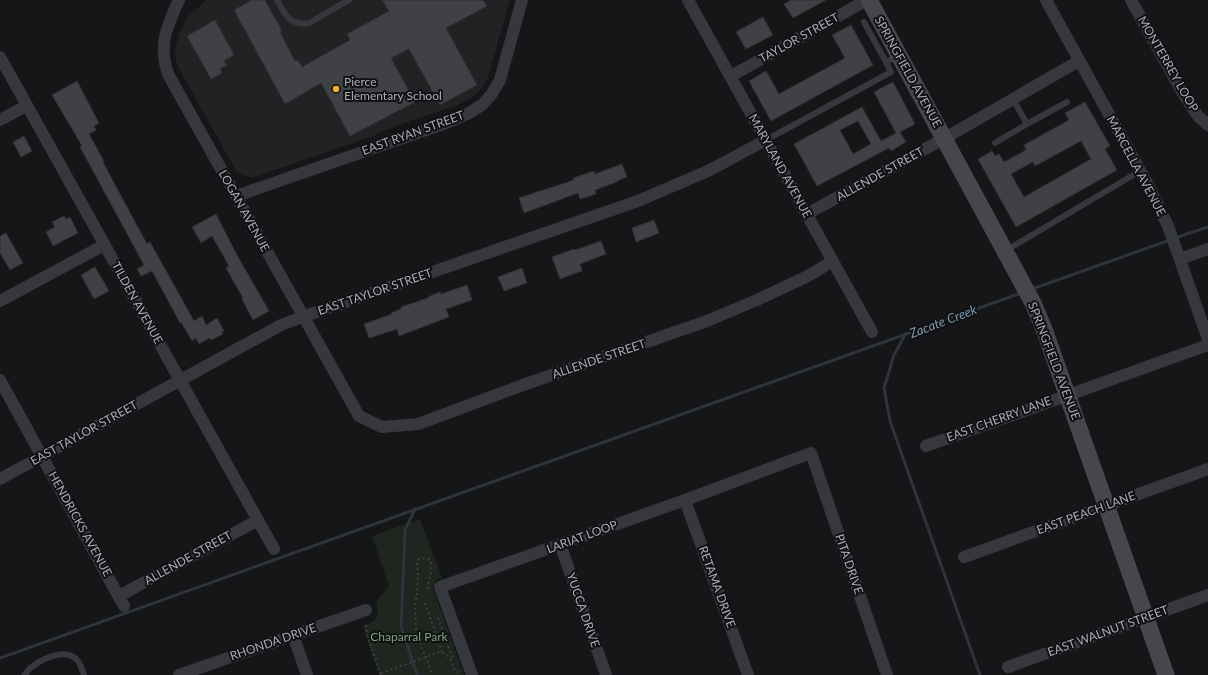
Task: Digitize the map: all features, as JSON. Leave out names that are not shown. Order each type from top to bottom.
[{"type":"main road","name":"SPRINGFIELD AVENUE","points":[[868,0],[892,58],[945,138],[1033,303],[1044,329],[1166,675]]},
{"type":"street","name":"LOGAN AVENUE","points":[[179,0],[166,31],[163,52],[164,63],[171,81],[359,416]]},
{"type":"street","name":"EAST RYAN STREET","points":[[236,196],[446,123],[467,114],[482,105],[491,95],[500,80],[522,0]]},
{"type":"street","name":"MARYLAND AVENUE","points":[[688,0],[872,332]]},
{"type":"street","name":"TAYLOR STREET","points":[[731,76],[868,0]]},
{"type":"street","name":"MARCELLA AVENUE","points":[[1046,0],[1140,171],[1168,226],[1208,340]]},
{"type":"street","name":"MONTERREY LOOP","points":[[1131,0],[1184,95],[1198,116],[1208,125]]},
{"type":"street","name":"TILDEN AVENUE","points":[[0,57],[274,549]]},
{"type":"street","name":"ALLENDE STREET","points":[[806,214],[945,138],[1079,61]]},
{"type":"street","points":[[0,120],[26,106]]},
{"type":"street","name":"EAST TAYLOR STREET","points":[[0,479],[281,325],[302,316],[638,202],[708,171],[766,140]]},
{"type":"street","points":[[0,301],[104,245]]},
{"type":"street","points":[[1179,255],[1208,249]]},
{"type":"street","name":"ALLENDE STREET","points":[[359,416],[382,427],[418,424],[526,384],[707,321],[758,300],[806,277],[833,261]]},
{"type":"street","name":"EAST CHERRY LANE","points":[[926,446],[1208,345]]},
{"type":"street","name":"HENDRICKS AVENUE","points":[[0,380],[122,601]]},
{"type":"street","name":"LARIAT LOOP","points":[[472,675],[440,586],[685,500],[810,453]]},
{"type":"street","name":"PITA DRIVE","points":[[810,453],[887,675]]},
{"type":"street","name":"EAST PEACH LANE","points":[[964,557],[1208,469]]},
{"type":"street","name":"RETAMA DRIVE","points":[[685,500],[748,675]]},
{"type":"street","name":"ALLENDE STREET","points":[[122,601],[258,520]]},
{"type":"street","name":"YUCCA DRIVE","points":[[560,544],[606,675]]},
{"type":"street","name":"EAST WALNUT STREET","points":[[1008,667],[1208,595]]},
{"type":"street","name":"RHONDA DRIVE","points":[[179,675],[366,610]]},
{"type":"street","points":[[293,635],[307,675]]},
{"type":"lane","points":[[277,0],[287,17],[296,23],[304,24],[310,23],[350,0]]},
{"type":"lane","points":[[766,140],[891,72],[892,58],[864,22]]},
{"type":"lane","points":[[1013,99],[1027,124]]},
{"type":"lane","points":[[995,143],[1067,102]]},
{"type":"lane","points":[[1005,250],[1140,171]]},
{"type":"lane","points":[[24,675],[32,666],[51,657],[64,654],[70,655],[78,660],[84,675]]},
{"type":"path","points":[[430,592],[428,582],[432,564],[430,560],[421,558],[417,562],[418,580],[415,606],[416,629],[432,675]]},
{"type":"path","points":[[425,603],[442,652]]},
{"type":"path","points":[[437,614],[452,656],[452,661]]},
{"type":"path","points":[[366,625],[367,634],[381,674],[438,652],[442,652],[447,654],[452,661],[458,675]]},
{"type":"path","points":[[456,671],[463,674]]},
{"type":"shaded area","name":"Pierce Elementary School","points":[[207,0],[510,0],[487,80],[478,93],[471,98],[456,106],[418,118],[373,136],[252,178],[237,172],[179,69],[176,60],[175,51],[179,34],[188,17]]},
{"type":"green space","name":"Chaparral Park","points":[[420,519],[442,578],[435,582],[433,589],[464,675],[379,675],[363,625],[372,622],[376,617],[376,602],[389,586],[372,536]]},
{"type":"building","points":[[252,0],[265,0],[282,31],[280,32],[295,61],[298,60],[302,67],[350,40],[347,34],[389,11],[382,0],[483,0],[487,6],[446,28],[477,85],[440,105],[409,49],[391,58],[415,102],[350,136],[321,83],[285,104],[234,10]]},
{"type":"building","points":[[791,0],[826,0],[793,18],[784,4]]},
{"type":"building","points":[[763,17],[773,35],[746,49],[736,32]]},
{"type":"building","points":[[215,20],[234,55],[224,61],[227,65],[220,69],[222,73],[211,79],[187,36]]},
{"type":"building","points":[[851,25],[873,65],[771,121],[749,81],[766,71],[779,94],[845,58],[832,35]]},
{"type":"building","points":[[77,81],[99,123],[94,126],[96,130],[89,134],[147,244],[150,242],[194,321],[202,316],[206,325],[217,318],[224,331],[222,332],[223,334],[211,340],[210,338],[199,344],[196,338],[192,341],[181,322],[180,323],[152,271],[141,276],[137,269],[144,265],[80,147],[82,146],[52,95]]},
{"type":"building","points":[[893,82],[915,124],[900,132],[906,142],[891,151],[889,148],[817,186],[794,144],[862,107],[881,141],[896,133],[874,92]],"holes":[[[858,121],[871,144],[853,154],[840,130]]]},
{"type":"building","points":[[1085,102],[1110,146],[1105,149],[1117,170],[1016,227],[978,159],[992,151],[995,156],[999,154],[1004,162],[1026,150],[1024,145],[1069,120],[1065,113]],"holes":[[[1081,141],[1091,159],[1024,197],[1011,174],[1033,162],[1035,166]]]},
{"type":"building","points":[[24,136],[32,151],[21,157],[13,142]]},
{"type":"building","points":[[622,164],[627,177],[595,190],[596,194],[580,199],[578,193],[524,213],[519,198],[574,180],[573,178],[594,171],[595,174]]},
{"type":"building","points":[[216,214],[237,255],[269,311],[253,320],[242,299],[243,298],[226,268],[229,266],[212,236],[201,243],[192,227]]},
{"type":"building","points":[[64,216],[66,219],[70,217],[78,233],[53,246],[46,232],[55,227],[52,222]]},
{"type":"building","points":[[654,220],[659,233],[636,242],[632,228]]},
{"type":"building","points":[[6,233],[23,263],[10,270],[0,253],[0,236]]},
{"type":"building","points":[[601,241],[606,254],[580,264],[582,271],[560,279],[552,257]]},
{"type":"building","points":[[95,267],[109,291],[94,299],[81,275]]},
{"type":"building","points":[[522,268],[527,283],[504,291],[498,277]]},
{"type":"building","points":[[467,285],[472,300],[446,309],[449,317],[399,336],[397,329],[369,338],[364,324],[392,314],[391,313],[401,309],[401,307],[428,298],[440,292],[441,294]]},
{"type":"waterway","name":"Zacate Creek","points":[[1175,238],[1208,227]]},
{"type":"waterway","name":"Zacate Creek","points":[[1032,289],[1170,240]]},
{"type":"waterway","points":[[0,658],[1021,293]]},
{"type":"waterway","name":"Zacate Creek","points":[[906,333],[894,355],[884,388],[890,421],[980,675]]},
{"type":"waterway","points":[[415,509],[405,530],[401,626],[417,675]]},
{"type":"place","name":"Pierce Elementary School","points":[[336,89]]}]
